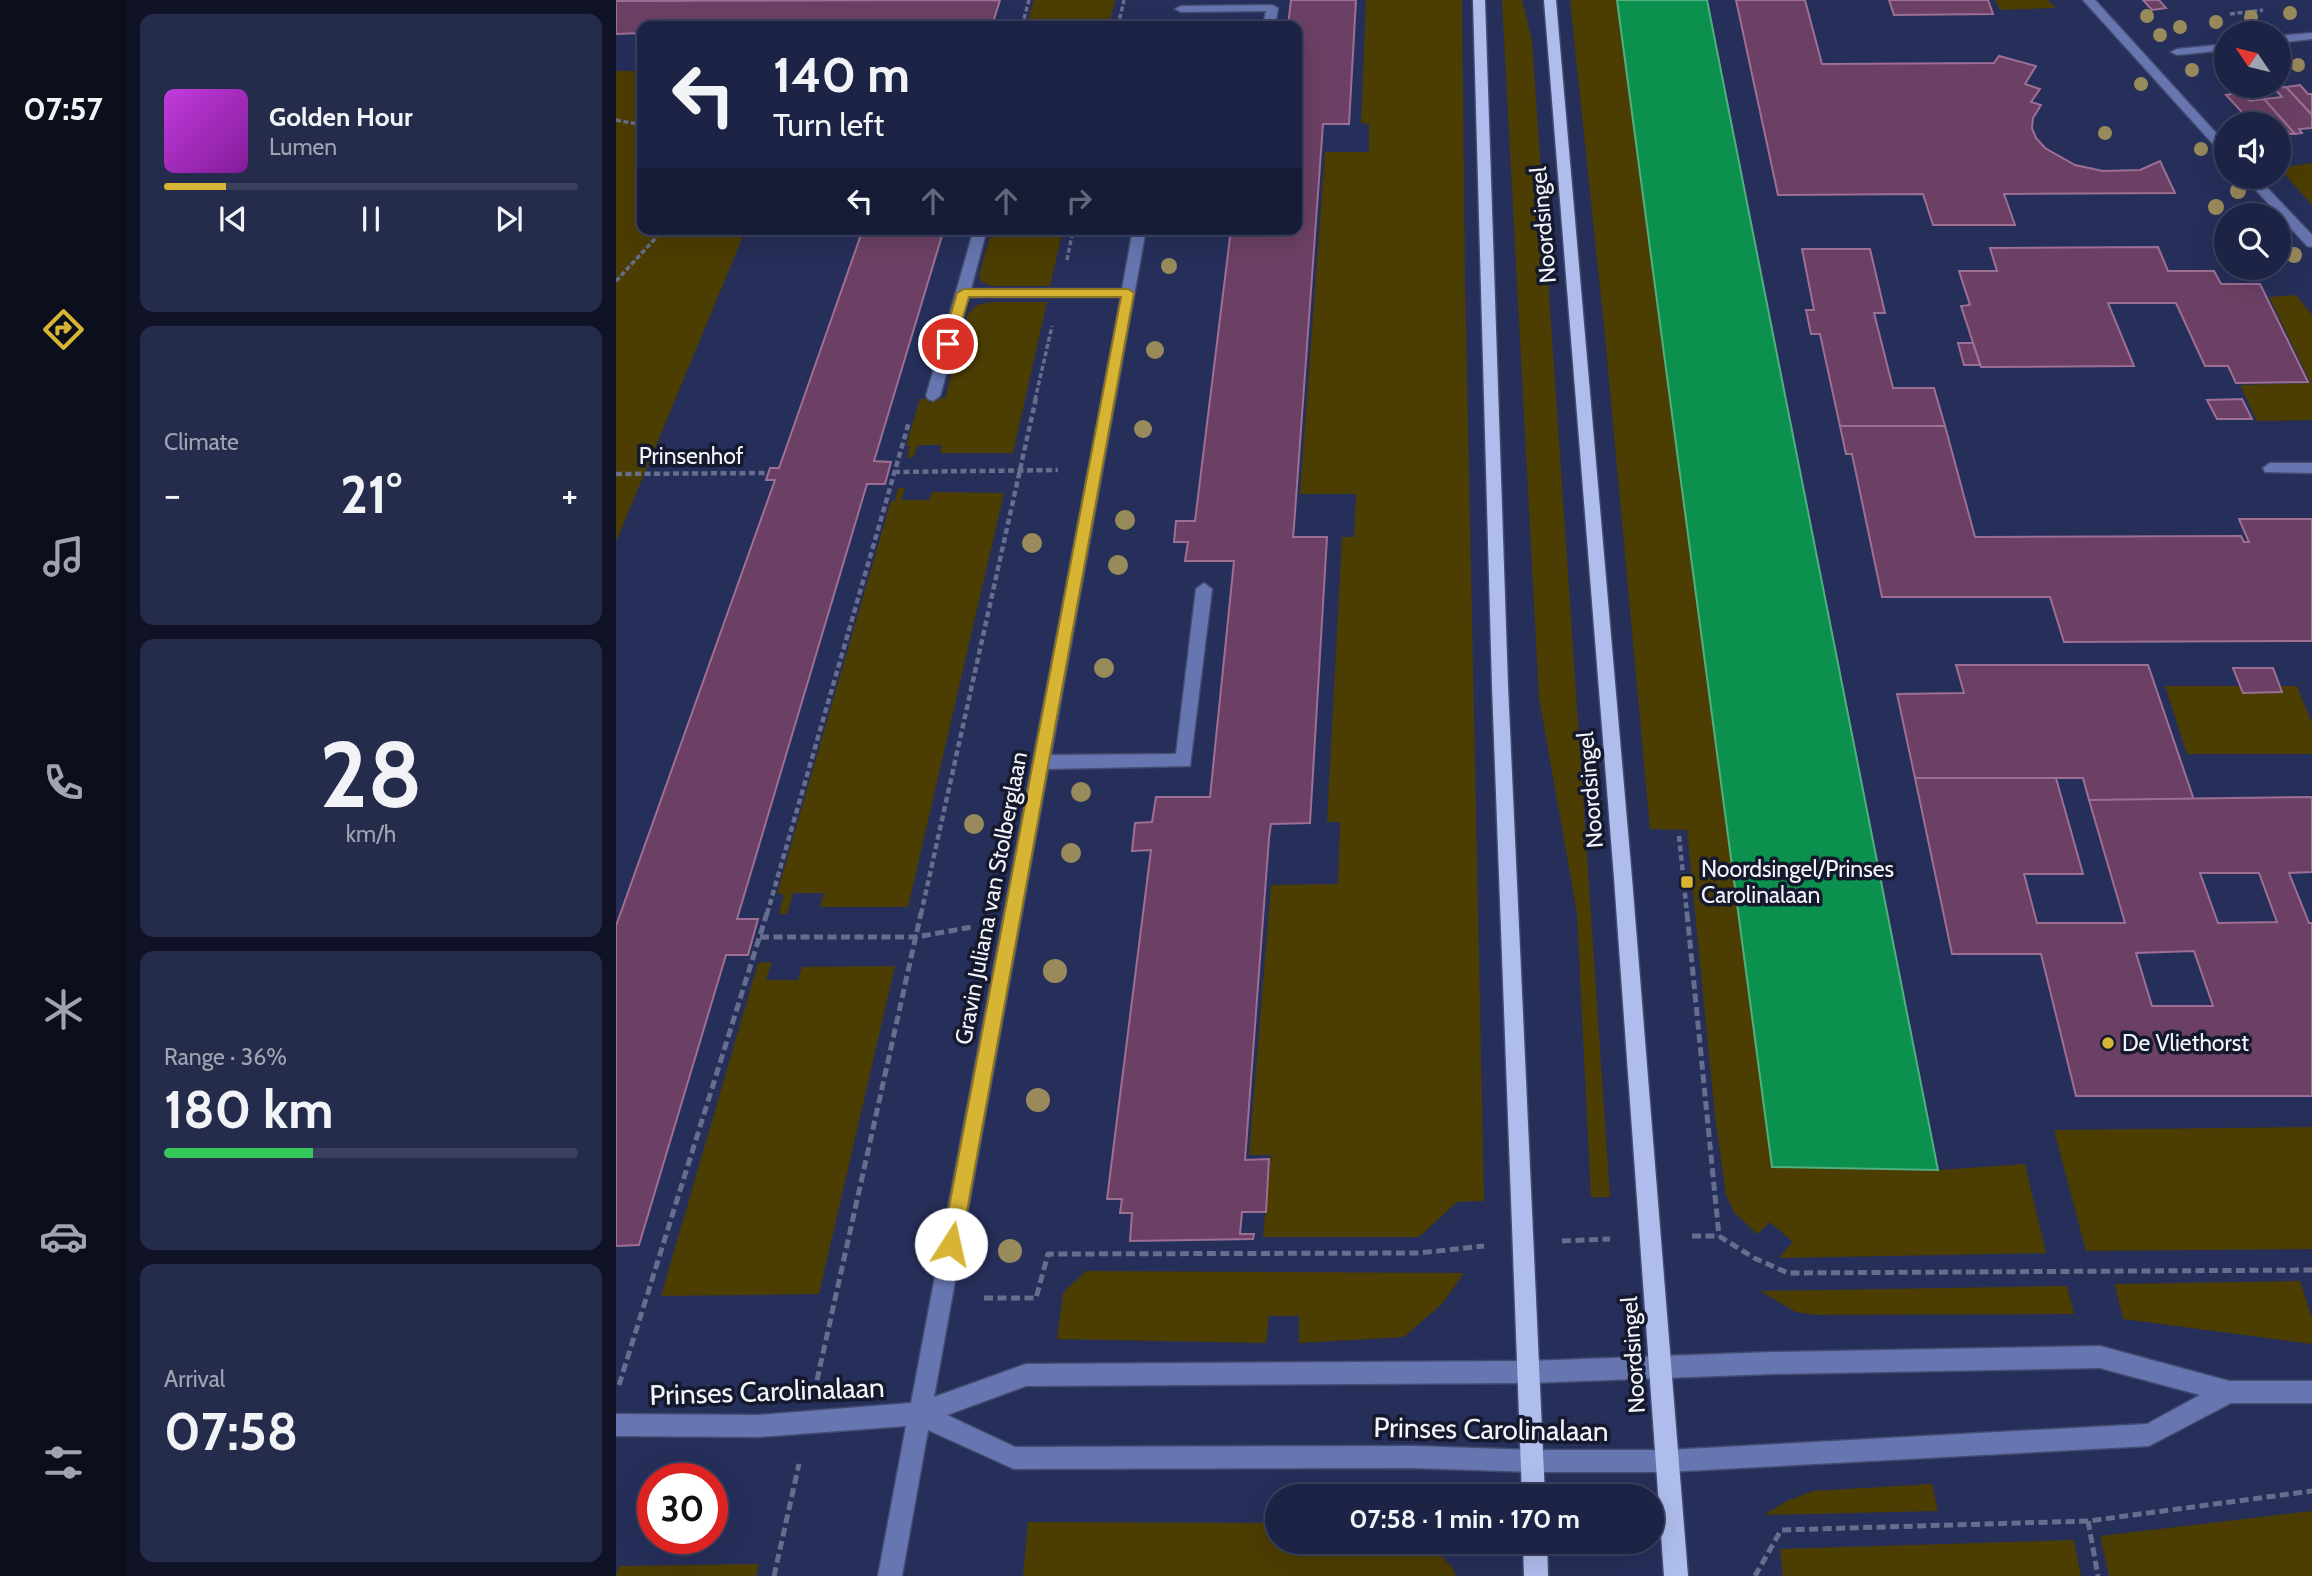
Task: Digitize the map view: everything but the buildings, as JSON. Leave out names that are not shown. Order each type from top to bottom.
[{"type":"main road","points":[[1479,0],[1499,672],[1534,1484]]},
{"type":"main road","name":"Noordsingel","points":[[1550,0],[1676,1576]]},
{"type":"main road","points":[[1535,1554],[1536,1576]]},
{"type":"street","points":[[2089,0],[2214,138]]},
{"type":"street","points":[[1181,9],[1272,8],[1270,21]]},
{"type":"street","points":[[2291,38],[2312,36]]},
{"type":"street","points":[[2177,52],[2214,48]]},
{"type":"street","points":[[2261,189],[2312,243]]},
{"type":"street","points":[[933,396],[979,235]]},
{"type":"street","name":"Gravin Juliana van Stolberglaan","points":[[890,1576],[1139,235]]},
{"type":"street","points":[[964,293],[1128,293]]},
{"type":"street","points":[[2270,468],[2312,468]]},
{"type":"street","points":[[1041,762],[1184,761],[1204,589]]},
{"type":"street","name":"Prinses Carolinalaan","points":[[616,1425],[759,1426],[920,1414],[1026,1375],[1529,1372],[1773,1363],[2100,1357],[2229,1392],[2312,1392]]},
{"type":"street","name":"Prinses Carolinalaan","points":[[920,1414],[1014,1458],[1413,1457],[1533,1461],[1667,1461],[2149,1434],[2229,1392]]},
{"type":"path","points":[[1023,21],[1029,0]]},
{"type":"path","points":[[1119,21],[1124,0]]},
{"type":"path","points":[[616,120],[637,124]]},
{"type":"path","points":[[616,281],[658,235]]},
{"type":"path","points":[[774,1576],[1072,235]]},
{"type":"path","points":[[616,1395],[760,937],[912,408]]},
{"type":"path","points":[[894,472],[1095,470]]},
{"type":"path","name":"Prinsenhof","points":[[616,474],[766,473]]},
{"type":"path","points":[[1679,836],[1719,1236]]},
{"type":"path","points":[[760,937],[916,937],[1011,921]]},
{"type":"path","points":[[1755,1576],[1781,1530],[2088,1521],[2312,1491]]},
{"type":"path","points":[[2088,1521],[2098,1576]]},
{"type":"shaded area","points":[[1034,0],[1115,0],[1110,21],[1028,21]]},
{"type":"shaded area","points":[[1366,0],[1462,0],[1465,281],[1484,1201],[1457,1202],[1419,1237],[1263,1237],[1271,1155],[1249,1155],[1271,885],[1338,884],[1340,822],[1327,822],[1342,537],[1354,537],[1356,494],[1300,494],[1325,152],[1369,152],[1369,124],[1361,123]]},
{"type":"shaded area","points":[[1502,0],[1522,0],[1532,40],[1610,1197],[1591,1197],[1577,913],[1539,698]]},
{"type":"shaded area","points":[[1570,0],[1617,0],[1938,1170],[2025,1164],[2046,1253],[1779,1258],[1793,1242],[1770,1222],[1757,1234],[1734,1212],[1726,1195],[1715,1116],[1687,830],[1650,829],[1605,336]]},
{"type":"shaded area","points":[[1617,0],[1707,0],[1938,1170],[1772,1167]]},
{"type":"shaded area","points":[[1995,0],[2048,0],[2056,8],[2000,10]]},
{"type":"shaded area","points":[[616,71],[637,71],[637,235],[744,235],[616,542]]},
{"type":"shaded area","points":[[2312,163],[2312,205],[2291,181],[2291,166]]},
{"type":"shaded area","points":[[990,235],[1062,235],[1050,286],[992,286],[981,282],[979,275]]},
{"type":"shaded area","points":[[2296,295],[2312,315],[2312,420],[2257,421],[2240,385],[2311,383],[2269,297]]},
{"type":"shaded area","points":[[992,302],[1047,302],[1013,453],[940,453],[942,445],[918,445],[913,457],[907,458],[910,446],[906,446],[920,399],[945,398],[968,314],[977,305]]},
{"type":"shaded area","points":[[898,488],[905,488],[901,500],[929,500],[932,492],[1004,493],[908,907],[820,907],[824,893],[793,893],[787,914],[779,914],[784,895],[777,893],[891,501],[895,501]]},
{"type":"shaded area","points":[[2165,686],[2297,686],[2312,723],[2312,754],[2187,754]]},
{"type":"shaded area","points":[[772,962],[766,980],[798,980],[802,967],[895,966],[819,1294],[661,1296],[758,963]]},
{"type":"shaded area","points":[[2312,1127],[2312,1249],[2086,1251],[2054,1130]]},
{"type":"shaded area","points":[[1086,1271],[1464,1273],[1442,1304],[1404,1337],[1299,1343],[1299,1316],[1269,1316],[1266,1343],[1057,1339],[1063,1293]]},
{"type":"shaded area","points":[[2300,1281],[2312,1318],[2312,1344],[2123,1319],[2115,1284]]},
{"type":"shaded area","points":[[2067,1286],[2074,1314],[1816,1315],[1796,1312],[1760,1291]]},
{"type":"shaded area","points":[[1932,1484],[1938,1511],[1764,1515],[1787,1501],[1813,1491]]},
{"type":"shaded area","points":[[2312,1511],[2312,1576],[2109,1576],[2100,1536]]},
{"type":"shaded area","points":[[1028,1522],[1265,1523],[1265,1554],[1440,1554],[1453,1568],[1456,1576],[1023,1576]]},
{"type":"shaded area","points":[[2074,1540],[2081,1576],[1783,1576],[1780,1549]]},
{"type":"shaded area","points":[[759,1564],[756,1576],[616,1576],[619,1566]]},
{"type":"place","name":"Noordsingel/Prinses Carolinalaan","points":[[1687,882]]},
{"type":"place","name":"De Vliethorst","points":[[2108,1043]]},
{"type":"route","points":[[948,344],[964,293],[1128,293],[951,1244]]}]
